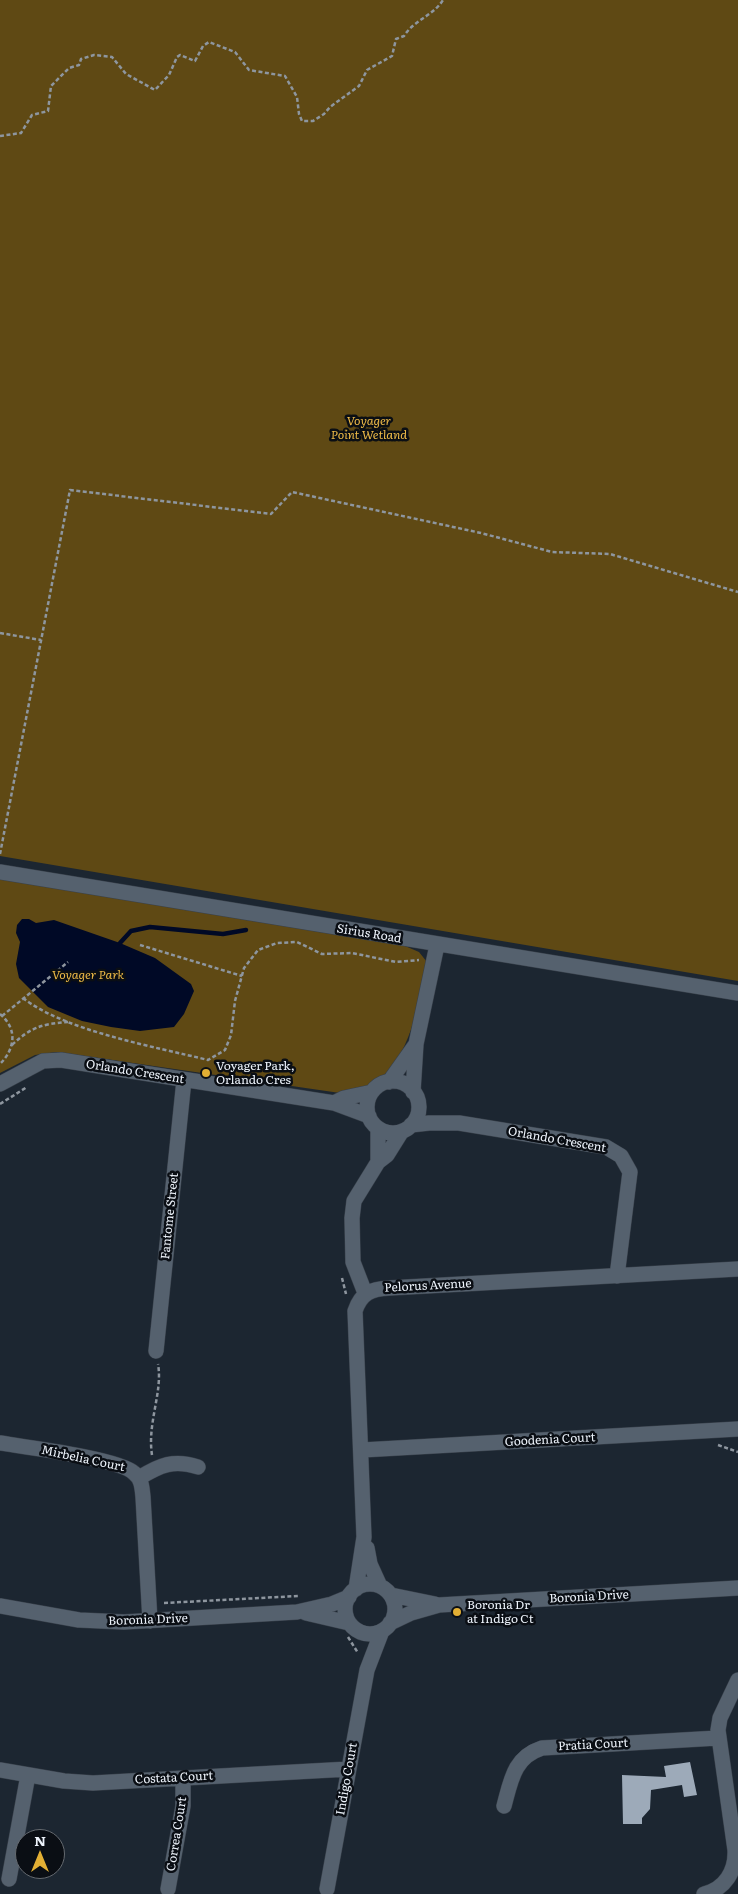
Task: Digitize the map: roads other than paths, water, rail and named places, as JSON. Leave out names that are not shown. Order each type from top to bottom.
[{"type":"street","name":"Sirius Road","points":[[0,872],[738,993]]},
{"type":"street","points":[[386,1591],[370,1564],[364,1536],[355,1311],[365,1293],[355,1270],[352,1210],[357,1194],[378,1162],[387,1155],[416,1116],[416,1044],[432,964],[438,945]]},
{"type":"street","points":[[389,1082],[416,1044]]},
{"type":"street","name":"Orlando Crescent","points":[[0,1084],[34,1064],[51,1060],[334,1103],[373,1122]]},
{"type":"street","name":"Fantome Street","points":[[156,1351],[184,1080]]},
{"type":"street","points":[[378,1162],[373,1122],[367,1105],[372,1092],[382,1084],[389,1082],[401,1083],[416,1097]]},
{"type":"street","name":"Orlando Crescent","points":[[334,1103],[344,1098],[372,1092]]},
{"type":"street","name":"Orlando Crescent","points":[[416,1097],[433,1112],[459,1123]]},
{"type":"street","points":[[373,1122],[390,1132],[406,1128]]},
{"type":"street","name":"Orlando Crescent","points":[[406,1128],[429,1123],[459,1123],[606,1147],[621,1156],[626,1163],[630,1181],[617,1276]]},
{"type":"street","name":"Pelorus Avenue","points":[[365,1293],[389,1288],[738,1269]]},
{"type":"street","name":"Goodenia Court","points":[[362,1450],[738,1429]]},
{"type":"street","name":"Mirbelia Court","points":[[0,1443],[114,1464],[130,1469],[139,1478],[143,1497],[150,1614]]},
{"type":"street","points":[[139,1478],[167,1463],[186,1462],[198,1466]]},
{"type":"street","points":[[358,1646],[345,1612],[352,1593],[364,1536]]},
{"type":"street","name":"Boronia Drive","points":[[297,1612],[332,1604],[366,1585],[439,1605]]},
{"type":"street","name":"Boronia Drive","points":[[0,1606],[79,1620],[150,1614],[297,1612],[331,1617],[358,1646],[372,1634],[411,1613],[439,1605],[738,1588]]},
{"type":"street","name":"Indigo Court","points":[[327,1889],[349,1769],[358,1646],[386,1627],[395,1612],[386,1591]]},
{"type":"street","points":[[704,1894],[718,1888],[725,1882],[734,1866],[736,1858],[718,1738],[720,1718],[738,1680]]},
{"type":"street","name":"Pratia Court","points":[[504,1806],[518,1763],[525,1755],[542,1748],[718,1738]]},
{"type":"street","name":"Costata Court","points":[[0,1770],[86,1782],[349,1769]]},
{"type":"street","points":[[9,1879],[28,1775]]},
{"type":"street","name":"Correa Court","points":[[168,1889],[183,1806],[183,1778]]},
{"type":"water","points":[[22,919],[29,919],[36,923],[54,920],[120,943],[155,958],[191,984],[194,991],[184,1014],[174,1027],[140,1031],[82,1021],[48,1007],[19,978],[16,964],[20,942],[16,933],[17,925]]},
{"type":"waterway","points":[[120,943],[131,931],[150,927],[223,934],[246,930]]},
{"type":"place","name":"Voyager Park, Orlando Cres","points":[[206,1073]]},
{"type":"place","name":"Boronia Dr at Indigo Ct","points":[[457,1612]]},
{"type":"park label","name":"Voyager Point Wetland","points":[[369,428]]},
{"type":"park label","name":"Voyager Park","points":[[88,975]]}]
